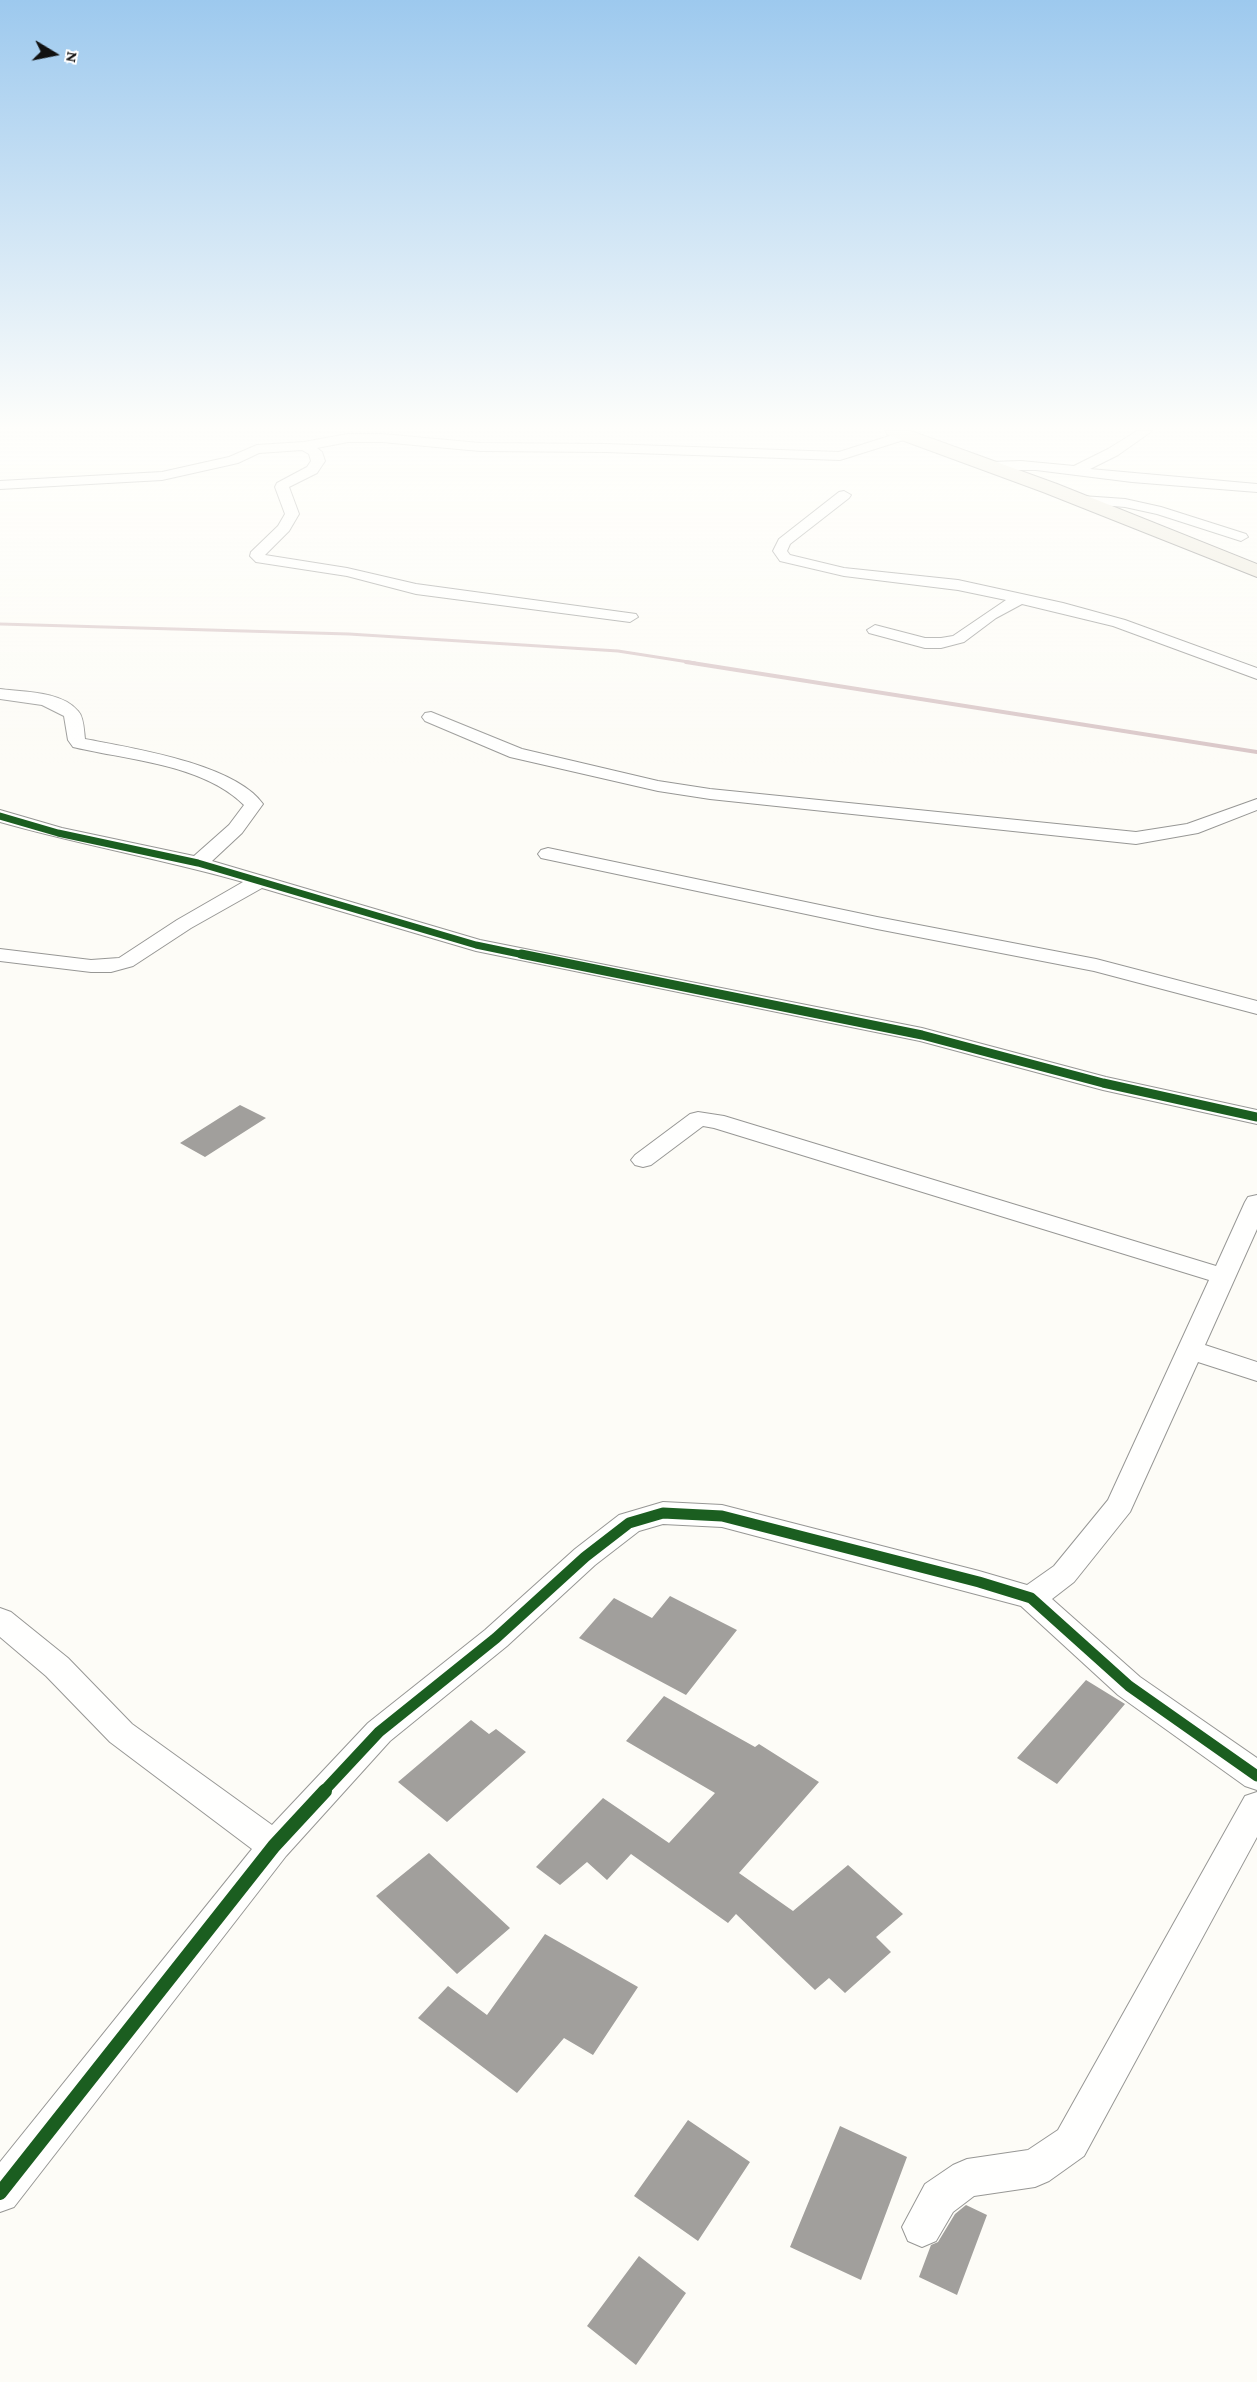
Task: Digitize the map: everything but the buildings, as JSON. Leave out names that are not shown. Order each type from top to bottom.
[{"type":"main road","points":[[1185,542],[1257,571]]},
{"type":"street","points":[[269,542],[258,552],[257,556],[261,559],[347,572],[416,589],[630,617]]},
{"type":"street","points":[[784,542],[780,551],[785,558],[844,572],[958,585],[1119,623],[1257,674]]},
{"type":"street","points":[[875,630],[925,643],[941,643],[958,639],[991,615],[1019,599]]},
{"type":"street","points":[[1237,666],[1257,658]]},
{"type":"street","points":[[0,694],[49,701],[64,707],[72,714],[77,740],[80,743],[181,766],[220,778],[247,794],[254,804],[246,819],[224,842],[198,863]]},
{"type":"street","points":[[431,717],[516,753],[658,786],[710,794],[904,813],[956,821],[1136,838],[1191,829],[1257,804]]},
{"type":"street","points":[[0,816],[58,832],[198,863],[476,945],[922,1035],[1103,1083],[1257,1117]]},
{"type":"street","points":[[548,854],[878,923],[1096,965],[1257,1008]]},
{"type":"street","points":[[0,955],[91,966],[111,966],[126,962],[184,924],[260,881]]},
{"type":"street","points":[[643,1160],[698,1119],[716,1121],[1222,1276]]},
{"type":"street","points":[[1031,1598],[1064,1574],[1120,1505],[1257,1202]]},
{"type":"street","points":[[1189,1349],[1257,1372]]},
{"type":"street","points":[[0,2193],[274,1846],[379,1731],[496,1638],[585,1557],[630,1523],[663,1513],[722,1516],[979,1582],[1031,1598],[1128,1686],[1257,1776]]},
{"type":"street","points":[[0,1620],[57,1667],[121,1733],[274,1846]]},
{"type":"street","points":[[922,2227],[939,2198],[967,2178],[1035,2168],[1071,2143],[1257,1806]]},
{"type":"railway","points":[[0,624],[349,634],[618,651],[695,663]]},
{"type":"railway","points":[[686,662],[1257,752]]},
{"type":"cycle path","points":[[0,816],[58,833],[198,863],[476,945],[922,1035],[1103,1083],[1257,1117]]},
{"type":"cycle path","points":[[0,2193],[274,1846],[379,1732],[496,1638],[585,1557],[629,1523],[663,1513],[722,1516],[979,1582],[1031,1598],[1129,1686],[1257,1776]]}]
